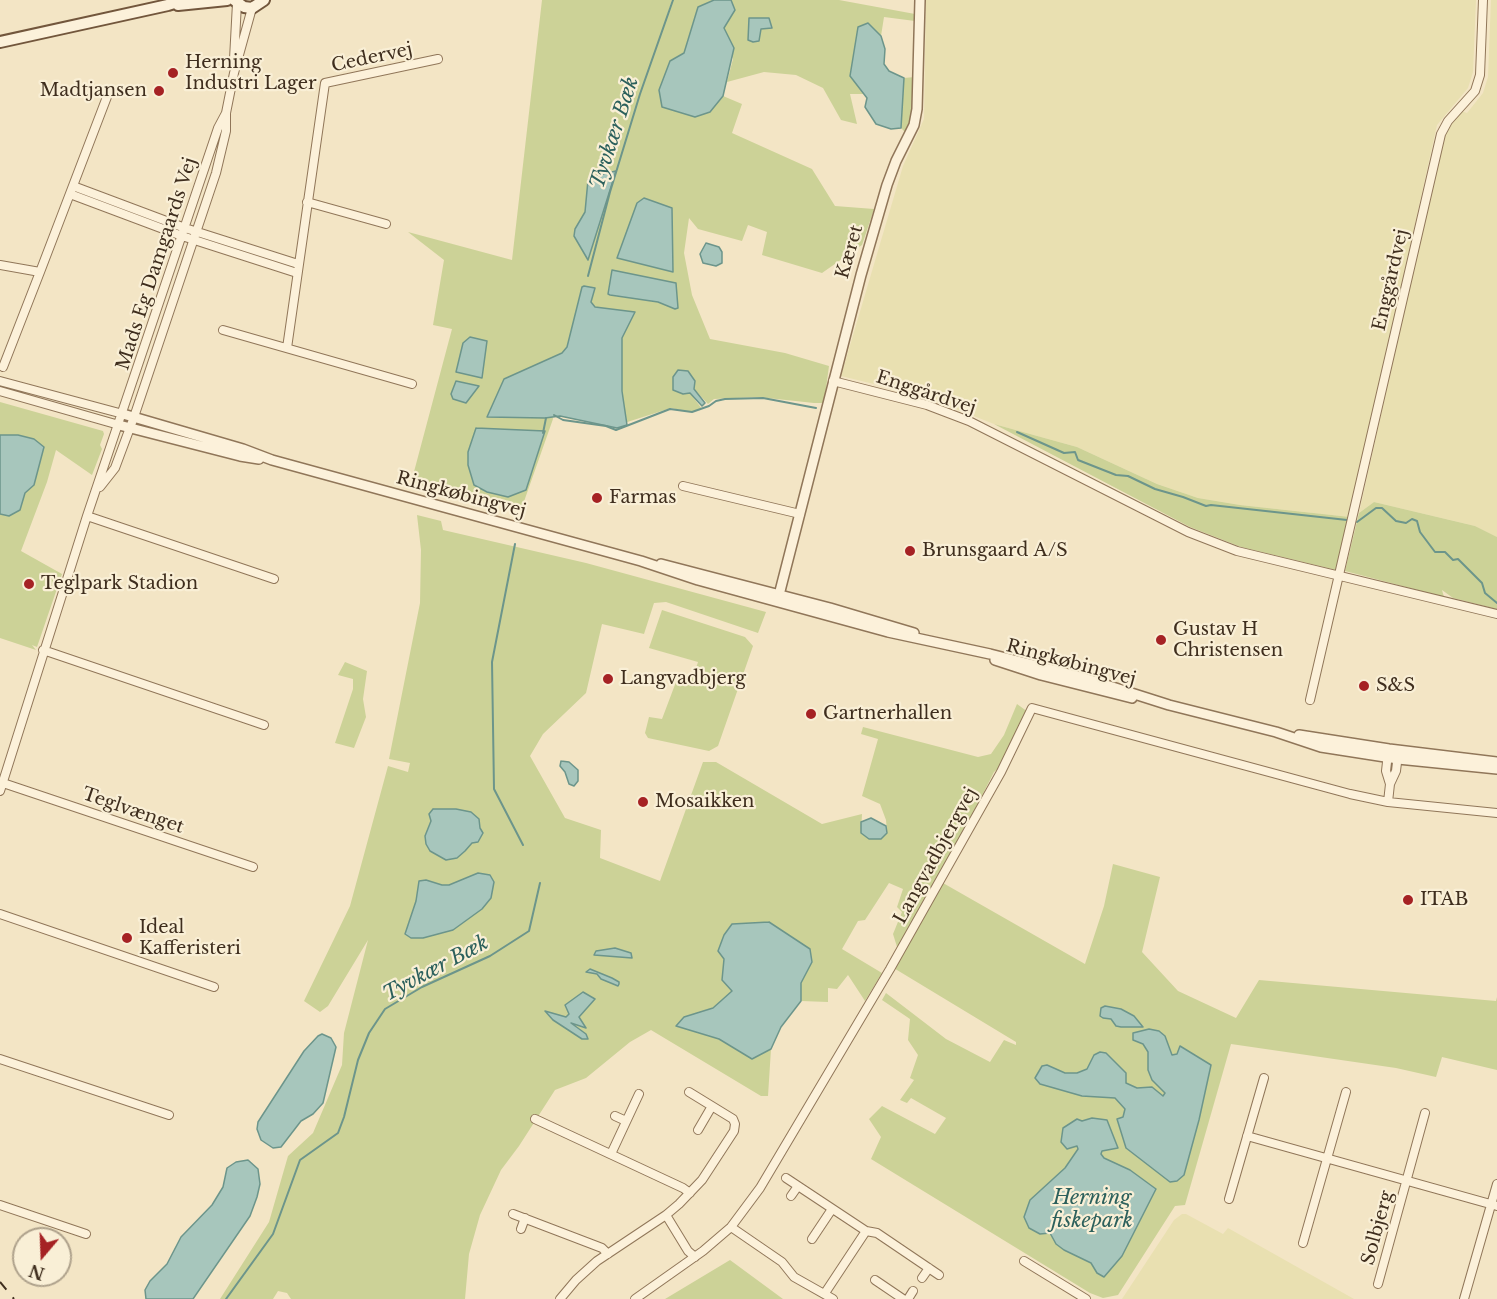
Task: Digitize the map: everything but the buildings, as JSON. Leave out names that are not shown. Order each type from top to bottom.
[{"type":"main road","points":[[0,42],[184,0]]},
{"type":"main road","points":[[168,5],[232,1],[252,8],[264,0]]},
{"type":"street","name":"Kæret","points":[[779,595],[833,381],[887,185],[914,125],[917,109],[920,0]]},
{"type":"street","name":"Enggårdvej","points":[[1310,700],[1441,134],[1448,121],[1475,91],[1480,75],[1483,0]]},
{"type":"street","name":"Mads Eg Damgaards Vej","points":[[232,1],[234,73]]},
{"type":"street","name":"Mads Eg Damgaards Vej","points":[[130,428],[216,172],[226,131],[226,113],[234,73],[252,8]]},
{"type":"street","name":"Cedervej","points":[[287,348],[325,83],[438,59]]},
{"type":"street","points":[[3,367],[110,89]]},
{"type":"street","name":"Mads Eg Damgaards Vej","points":[[118,425],[218,128],[226,113]]},
{"type":"street","points":[[71,190],[297,273]]},
{"type":"street","points":[[307,202],[386,224]]},
{"type":"street","points":[[195,236],[298,264]]},
{"type":"street","points":[[0,265],[40,272]]},
{"type":"street","points":[[223,330],[412,384]]},
{"type":"street","name":"Ringkøbingvej","points":[[0,381],[243,448],[272,460],[641,561],[688,578],[870,627],[1081,676],[1169,705],[1388,758]]},
{"type":"street","name":"Enggårdvej","points":[[833,381],[927,405],[969,421],[1188,532],[1237,551],[1497,614]]},
{"type":"street","name":"Ringkøbingvej","points":[[0,391],[118,425],[240,456],[272,460]]},
{"type":"street","name":"Teglvænget","points":[[118,425],[1,787],[253,867]]},
{"type":"street","name":"Teglvænget","points":[[97,490],[115,468],[130,428]]},
{"type":"street","points":[[683,486],[800,514]]},
{"type":"street","points":[[87,516],[274,579]]},
{"type":"street","name":"Ringkøbingvej","points":[[641,561],[681,568],[898,628],[939,642]]},
{"type":"street","points":[[44,650],[264,725]]},
{"type":"street","name":"Langvadbjergvej","points":[[635,1299],[695,1257],[731,1227],[760,1188],[890,969],[1001,772],[1032,708],[1350,794],[1388,802],[1497,813]]},
{"type":"street","name":"Ringkøbingvej","points":[[1276,732],[1330,748],[1388,758]]},
{"type":"street","points":[[1398,755],[1497,769]]},
{"type":"street","points":[[1388,802],[1398,755]]},
{"type":"street","points":[[1390,784],[1386,771],[1388,758],[1398,755],[1497,762]]},
{"type":"street","points":[[0,914],[214,987]]},
{"type":"street","points":[[0,1059],[169,1115]]},
{"type":"street","points":[[1229,1199],[1264,1078]]},
{"type":"street","points":[[560,1299],[576,1280],[608,1254],[666,1215],[690,1193],[702,1180],[734,1131],[733,1119],[689,1092]]},
{"type":"street","points":[[1303,1243],[1346,1092]]},
{"type":"street","points":[[611,1154],[639,1094]]},
{"type":"street","points":[[698,1130],[712,1106]]},
{"type":"street","name":"Solbjerg","points":[[1378,1284],[1425,1113]]},
{"type":"street","points":[[615,1116],[626,1121]]},
{"type":"street","points":[[535,1119],[690,1193]]},
{"type":"street","name":"Solbjerg","points":[[1247,1136],[1494,1205]]},
{"type":"street","points":[[786,1178],[866,1231],[877,1233],[939,1275]]},
{"type":"street","points":[[1464,1299],[1494,1205],[1497,1184]]},
{"type":"street","points":[[791,1196],[798,1186]]},
{"type":"street","points":[[0,1205],[86,1234]]},
{"type":"street","points":[[812,1239],[832,1209]]},
{"type":"street","points":[[513,1214],[602,1248],[608,1254]]},
{"type":"street","points":[[666,1215],[688,1251],[695,1257]]},
{"type":"street","points":[[520,1229],[525,1218]]},
{"type":"street","points":[[731,1227],[782,1262],[794,1277],[833,1299]]},
{"type":"street","points":[[825,1293],[866,1231]]},
{"type":"street","points":[[1024,1261],[1086,1299]]},
{"type":"street","points":[[922,1278],[929,1268]]},
{"type":"street","points":[[875,1280],[903,1299]]},
{"type":"street","points":[[908,1299],[913,1291]]},
{"type":"shaded area","points":[[926,0],[1476,0],[1473,72],[1468,88],[1437,125],[1350,517],[1198,498],[1157,484],[1077,447],[994,424],[923,396],[841,376],[903,166],[924,119]]},
{"type":"shaded area","points":[[1491,0],[1497,0],[1497,537],[1475,526],[1374,502],[1359,513],[1444,134],[1447,125],[1461,111],[1467,113],[1483,93],[1488,77]]},
{"type":"shaded area","points":[[1182,1214],[1223,1234],[1228,1228],[1354,1299],[1122,1299],[1174,1220]]},
{"type":"green space","points":[[542,0],[672,0],[663,28],[673,0],[714,0],[698,7],[684,53],[710,112],[723,96],[742,104],[732,133],[812,169],[835,206],[874,209],[862,245],[822,273],[762,255],[767,232],[748,225],[742,241],[698,229],[689,218],[684,253],[692,295],[710,339],[785,353],[829,366],[824,403],[758,397],[714,399],[708,404],[694,389],[690,393],[702,409],[690,412],[671,408],[618,425],[552,412],[553,419],[521,510],[411,483],[452,329],[433,325],[444,260],[408,232],[512,260]],"holes":[[[612,270],[675,309],[658,302],[608,295]]]},
{"type":"green space","points":[[731,0],[839,0],[915,14],[915,21],[884,17],[881,36],[868,23],[850,76],[864,94],[850,94],[857,124],[841,120],[823,88],[796,75],[764,72],[727,82],[733,59],[723,28],[735,10]]},
{"type":"green space","points":[[915,77],[914,107],[911,124],[906,133],[901,128],[904,78]]},
{"type":"green space","points":[[0,402],[103,431],[104,434],[100,445],[102,449],[92,475],[56,450],[47,482],[21,551],[62,574],[37,647],[32,645],[36,650],[0,638]]},
{"type":"green space","points":[[994,424],[1077,447],[1157,484],[1198,498],[1350,517],[1336,570],[1241,547],[1190,527]]},
{"type":"green space","points":[[1374,502],[1475,526],[1497,537],[1497,609],[1453,598],[1442,590],[1444,597],[1345,571],[1359,513]]},
{"type":"green space","points":[[417,515],[441,521],[443,530],[586,563],[766,612],[758,633],[666,602],[654,603],[644,634],[602,624],[586,693],[543,734],[530,756],[565,818],[601,830],[600,858],[660,881],[703,762],[716,762],[822,824],[862,814],[861,833],[881,839],[887,832],[886,820],[880,804],[862,796],[878,739],[861,734],[863,727],[978,757],[991,754],[1004,735],[1017,704],[1028,712],[898,950],[893,934],[902,912],[897,907],[903,889],[889,883],[865,920],[858,921],[842,949],[882,973],[865,1001],[848,975],[837,989],[828,988],[828,1002],[801,1001],[801,983],[812,962],[769,922],[732,924],[724,935],[718,951],[724,959],[723,980],[732,991],[713,1008],[684,1017],[676,1026],[719,1039],[752,1058],[771,1049],[768,1096],[761,1096],[651,1030],[630,1042],[586,1078],[555,1090],[501,1170],[480,1215],[469,1254],[465,1299],[291,1299],[287,1293],[278,1291],[273,1299],[220,1299],[269,1222],[288,1156],[313,1133],[342,1065],[344,1033],[368,940],[328,1006],[320,1012],[304,1001],[350,906],[388,766],[408,772],[410,763],[389,759],[420,603],[421,550]],"holes":[[[456,809],[471,812],[480,828],[465,851],[425,836],[431,821],[429,814]],[[478,873],[453,929],[423,938],[411,938],[405,934],[416,901],[419,881],[426,880],[449,885]]]},
{"type":"green space","points":[[662,610],[745,637],[753,646],[718,746],[709,751],[648,738],[645,733],[649,717],[662,719],[679,674],[693,677],[698,662],[649,648]]},
{"type":"green space","points":[[345,662],[367,671],[363,699],[366,717],[354,748],[335,743],[353,689],[353,679],[338,675]]},
{"type":"green space","points":[[1113,864],[1160,877],[1142,952],[1178,991],[1236,1018],[1259,980],[1496,1001],[1497,997],[1497,1070],[1442,1057],[1436,1077],[1396,1068],[1231,1044],[1185,1205],[1175,1206],[1118,1295],[1103,1298],[1090,1293],[871,1159],[881,1137],[869,1119],[882,1106],[935,1134],[946,1118],[911,1098],[907,1103],[900,1100],[914,1080],[910,1078],[918,1055],[908,1040],[910,1019],[882,1000],[886,993],[946,1039],[990,1062],[1004,1040],[1016,1045],[1016,1042],[892,967],[943,883],[1085,964],[1104,906]]},
{"type":"green space","points":[[730,1260],[783,1299],[665,1299]]},
{"type":"water","points":[[714,0],[731,0],[735,10],[724,28],[734,48],[723,96],[710,112],[695,117],[662,107],[659,90],[670,61],[684,53],[698,7]]},
{"type":"water","points":[[749,18],[769,18],[772,28],[761,29],[759,41],[748,40]]},
{"type":"water","points":[[868,23],[881,36],[885,49],[884,64],[889,71],[904,78],[901,128],[891,129],[876,124],[865,107],[867,98],[850,76],[858,27]]},
{"type":"water","points":[[616,171],[588,260],[574,236],[575,229],[585,212],[588,180],[590,177]]},
{"type":"water","points":[[644,198],[672,208],[673,272],[617,258],[637,203]]},
{"type":"water","points":[[706,243],[719,247],[722,252],[722,263],[716,266],[703,263],[700,254]]},
{"type":"water","points":[[612,270],[676,283],[678,308],[675,309],[658,302],[608,294]]},
{"type":"water","points":[[584,286],[595,288],[591,302],[595,307],[635,312],[622,338],[622,391],[627,425],[617,428],[560,416],[487,417],[504,379],[562,353],[567,347]]},
{"type":"water","points":[[470,337],[487,341],[482,378],[456,372],[463,343]]},
{"type":"water","points":[[678,370],[688,371],[695,381],[694,389],[705,403],[702,406],[690,393],[683,394],[673,390],[673,377]]},
{"type":"water","points":[[456,381],[479,386],[466,403],[453,399],[451,394]]},
{"type":"water","points":[[476,428],[545,431],[526,490],[508,497],[487,492],[474,485],[468,465],[468,452]]},
{"type":"water","points":[[0,435],[18,435],[34,439],[44,447],[34,485],[25,493],[20,510],[9,516],[0,514]]},
{"type":"water","points":[[561,761],[569,762],[578,770],[578,781],[574,786],[569,784],[560,766]]},
{"type":"water","points":[[433,809],[456,809],[471,812],[479,819],[483,833],[478,842],[472,843],[457,858],[446,860],[430,851],[425,836],[431,821],[429,814]]},
{"type":"water","points":[[871,818],[886,826],[887,833],[881,839],[869,839],[861,833],[861,822]]},
{"type":"water","points":[[478,873],[490,875],[494,882],[491,898],[482,909],[453,930],[423,938],[411,938],[405,934],[416,901],[419,881],[426,880],[449,885]]},
{"type":"water","points":[[769,922],[810,949],[812,962],[801,983],[801,1001],[781,1027],[771,1049],[752,1059],[719,1039],[676,1026],[684,1017],[713,1008],[732,991],[722,980],[724,959],[718,951],[724,935],[732,924]]},
{"type":"water","points":[[615,948],[631,953],[632,958],[594,955],[596,951]]},
{"type":"water","points":[[590,969],[619,982],[618,986],[601,979],[597,974],[586,972]]},
{"type":"water","points":[[583,992],[595,999],[579,1017],[586,1028],[571,1023],[586,1034],[588,1039],[582,1039],[553,1020],[545,1011],[566,1017],[569,1014],[565,1005]]},
{"type":"water","points":[[1105,1006],[1121,1009],[1134,1016],[1143,1027],[1116,1026],[1111,1019],[1100,1016],[1101,1008]]},
{"type":"water","name":"Herning fiskepark","points":[[1149,1029],[1159,1031],[1165,1036],[1172,1055],[1177,1054],[1180,1046],[1211,1065],[1184,1175],[1177,1181],[1170,1182],[1126,1148],[1117,1119],[1123,1117],[1125,1109],[1115,1098],[1082,1096],[1040,1084],[1035,1078],[1042,1066],[1047,1065],[1065,1073],[1077,1073],[1087,1069],[1094,1055],[1100,1052],[1106,1053],[1126,1073],[1126,1083],[1137,1088],[1152,1087],[1163,1096],[1165,1093],[1152,1080],[1148,1070],[1148,1052],[1143,1044],[1133,1040],[1133,1033]]},
{"type":"water","points":[[322,1034],[331,1038],[336,1047],[323,1103],[313,1114],[301,1121],[281,1147],[273,1148],[261,1140],[257,1129],[258,1122],[304,1051]]},
{"type":"water","name":"Herning fiskepark","points":[[1092,1118],[1107,1120],[1118,1148],[1102,1151],[1104,1158],[1130,1170],[1156,1189],[1122,1256],[1104,1277],[1097,1273],[1091,1263],[1056,1244],[1050,1233],[1040,1234],[1029,1228],[1024,1217],[1030,1200],[1065,1168],[1078,1149],[1077,1146],[1067,1149],[1061,1142],[1063,1128],[1077,1119],[1082,1121]]},
{"type":"water","points":[[248,1160],[258,1169],[260,1184],[250,1216],[193,1299],[146,1299],[145,1290],[150,1281],[167,1264],[181,1237],[212,1205],[223,1187],[227,1168],[236,1162]]},
{"type":"waterway","name":"Tyvkær Bæk","points":[[588,276],[610,192],[640,94],[673,0]]},
{"type":"waterway","points":[[554,415],[563,420],[606,426],[616,430],[670,409],[692,412],[725,399],[763,398],[816,408]]},
{"type":"waterway","name":"Tyvkær Bæk","points":[[543,433],[546,418]]},
{"type":"waterway","points":[[1017,432],[1064,453],[1075,452],[1078,460],[1116,475],[1128,476],[1155,489],[1206,506],[1347,520]]},
{"type":"waterway","points":[[1357,522],[1376,508],[1382,508],[1396,521],[1406,523],[1412,519],[1417,521],[1420,532],[1435,552],[1445,552],[1453,560],[1458,559],[1482,583],[1485,593],[1497,603]]},
{"type":"waterway","name":"Tyvkær Bæk","points":[[515,544],[492,662],[494,789],[523,845]]},
{"type":"waterway","name":"Tyvkær Bæk","points":[[226,1299],[273,1234],[300,1160],[338,1133],[358,1060],[369,1033],[385,1009],[422,987],[490,956],[529,931],[540,883]]},
{"type":"railway","points":[[0,1282],[14,1299]]},
{"type":"place","name":"Herning Industri Lager","points":[[173,73]]},
{"type":"place","name":"Madtjansen","points":[[159,91]]},
{"type":"place","name":"Farmas","points":[[597,498]]},
{"type":"place","name":"Brunsgaard A/S","points":[[910,551]]},
{"type":"place","name":"Teglpark Stadion","points":[[29,584]]},
{"type":"place","name":"Gustav H Christensen","points":[[1161,640]]},
{"type":"place","name":"Langvadbjerg","points":[[608,679]]},
{"type":"place","name":"S&S","points":[[1364,686]]},
{"type":"place","name":"Gartnerhallen","points":[[811,714]]},
{"type":"place","name":"Mosaikken","points":[[643,802]]},
{"type":"place","name":"ITAB","points":[[1408,900]]},
{"type":"place","name":"Ideal Kafferisteri","points":[[127,938]]}]
